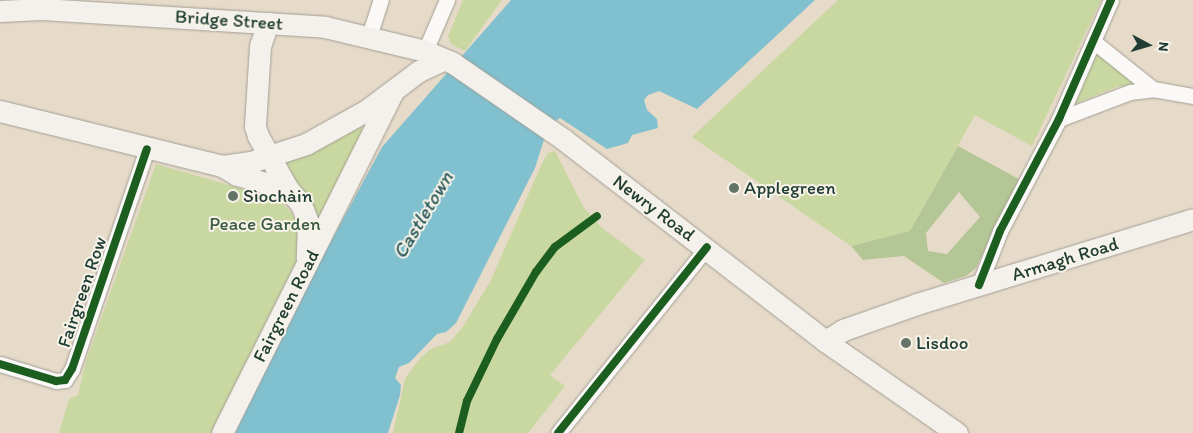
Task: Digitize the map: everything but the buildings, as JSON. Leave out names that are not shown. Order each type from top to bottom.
[{"type":"main road","name":"Bridge Street","points":[[0,10],[193,8],[268,23],[325,27],[369,36],[440,58]]},
{"type":"main road","points":[[268,23],[260,46],[254,114],[258,136],[288,189],[301,204],[308,222],[310,248],[303,273]]},
{"type":"main road","name":"Fairgreen Road","points":[[222,433],[395,88],[406,58],[397,44]]},
{"type":"main road","points":[[222,166],[270,156],[306,144],[338,127],[419,70],[440,58]]},
{"type":"main road","name":"Newry Road","points":[[440,58],[563,139],[706,247],[824,341],[957,433]]},
{"type":"main road","points":[[0,111],[147,150],[222,166],[237,175],[288,189]]},
{"type":"main road","name":"Armagh Road","points":[[824,341],[865,322],[1193,218]]},
{"type":"street","points":[[369,36],[381,0]]},
{"type":"street","points":[[440,58],[447,0]]},
{"type":"street","points":[[979,285],[1000,231],[1059,119],[1111,0]]},
{"type":"street","points":[[1093,41],[1153,89]]},
{"type":"street","points":[[1059,119],[1108,98],[1153,89],[1193,96]]},
{"type":"street","name":"Fairgreen Row","points":[[0,364],[56,381],[65,380],[72,369],[147,150]]},
{"type":"street","points":[[558,433],[706,247]]},
{"type":"green space","points":[[463,0],[502,0],[465,51],[451,44],[448,36]]},
{"type":"green space","points":[[838,0],[1101,0],[1032,146],[975,115],[910,231],[851,246],[692,137]]},
{"type":"green space","points":[[1100,53],[1136,81],[1135,85],[1116,87],[1073,105],[1094,54]]},
{"type":"green space","points":[[361,126],[362,131],[316,239],[283,164]]},
{"type":"green space","points":[[958,146],[1019,179],[976,268],[966,276],[944,283],[904,256],[863,260],[851,246],[910,231]],"holes":[[[959,192],[980,217],[947,254],[928,251],[926,233]]]},
{"type":"green space","points":[[555,151],[584,208],[601,227],[645,260],[550,375],[565,386],[528,433],[393,433],[405,379],[421,357],[431,349],[450,342],[462,328],[491,280],[542,163],[548,153]]},
{"type":"green space","name":"Peace Garden","points":[[156,164],[278,199],[291,212],[299,227],[300,254],[212,433],[59,433],[69,399],[78,395],[86,361]]},
{"type":"water","name":"Castletown","points":[[511,0],[815,0],[697,109],[659,91],[648,95],[644,100],[647,110],[657,119],[658,128],[632,135],[628,143],[607,149],[560,118],[548,127],[535,168],[456,323],[446,332],[437,334],[409,363],[399,367],[395,378],[401,385],[400,395],[388,433],[235,433],[310,280],[382,147]]},
{"type":"cycle path","points":[[979,285],[1000,231],[1059,119],[1111,0]]},
{"type":"cycle path","points":[[0,364],[56,381],[65,380],[72,369],[147,149]]},
{"type":"cycle path","points":[[459,433],[467,401],[497,339],[536,272],[555,247],[597,216]]},
{"type":"cycle path","points":[[558,433],[707,247]]},
{"type":"place","name":"Applegreen","points":[[734,188]]},
{"type":"place","name":"Sìochàin","points":[[233,196]]},
{"type":"place","name":"Lisdoo","points":[[906,343]]}]
